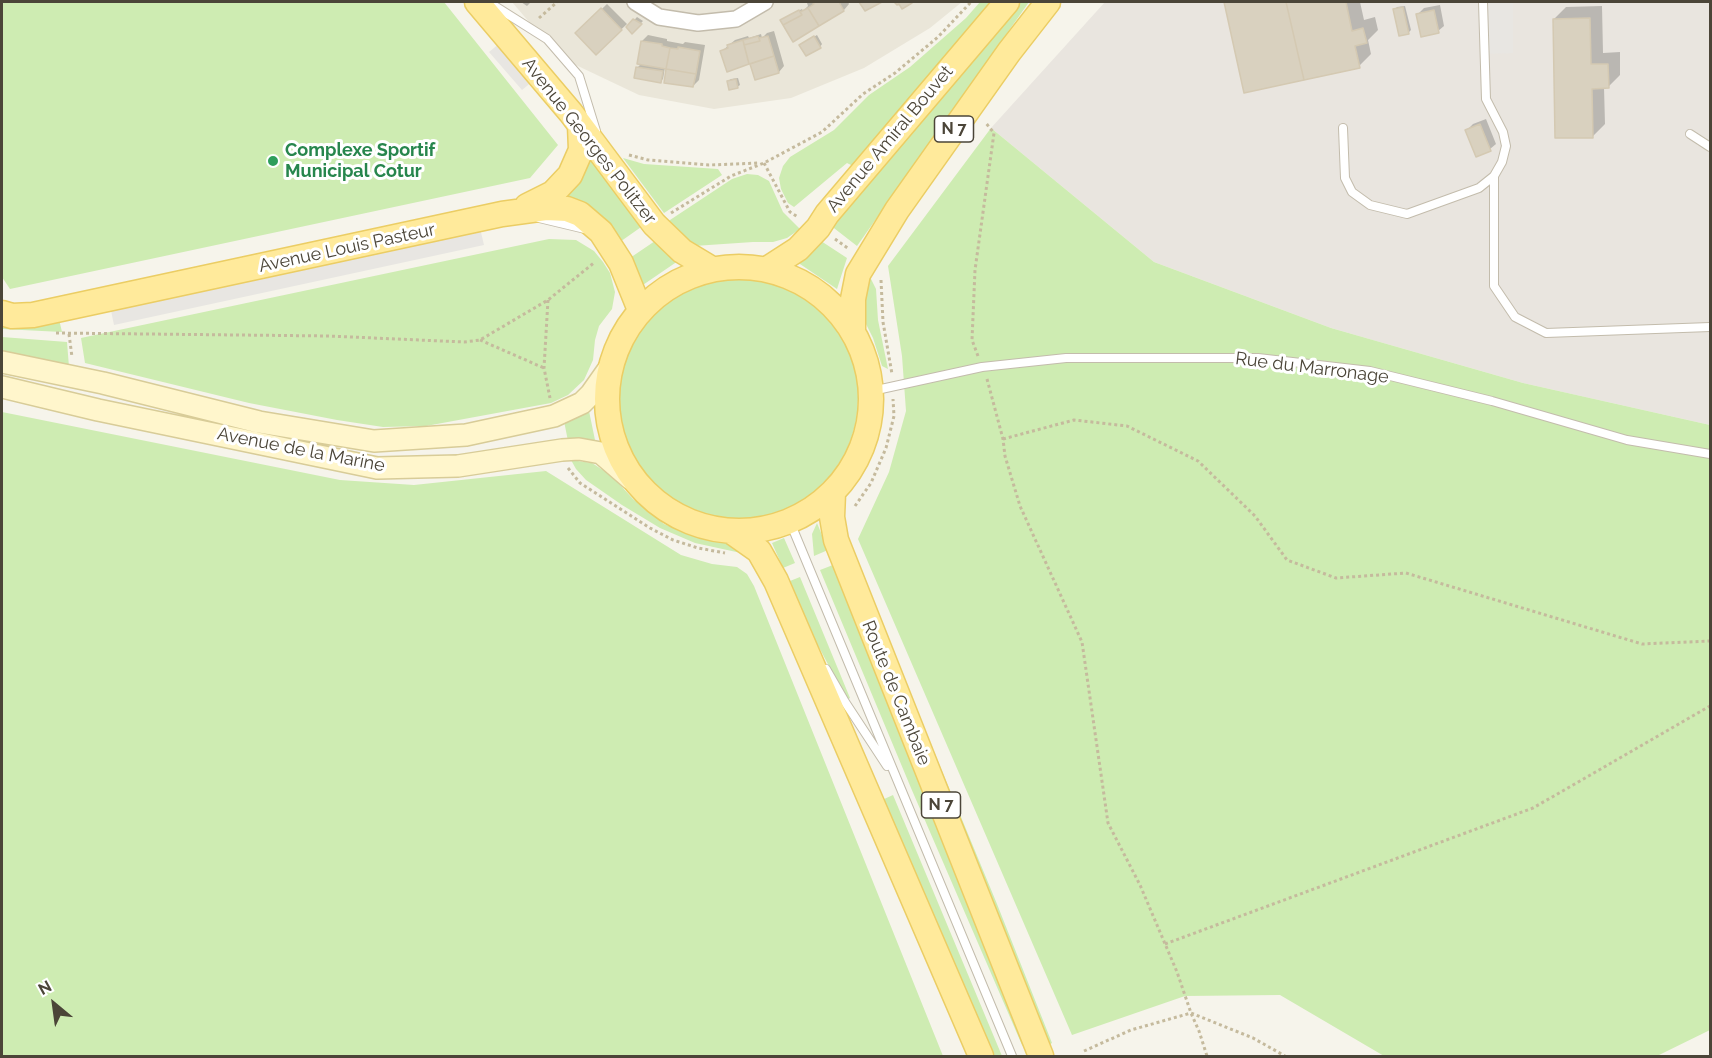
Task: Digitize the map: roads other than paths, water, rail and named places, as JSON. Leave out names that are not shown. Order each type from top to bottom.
[{"type":"main road","name":"Avenue Georges Politzer","points":[[477,2],[602,150],[654,224],[682,251],[712,269]]},
{"type":"main road","name":"Avenue Amiral Bouvet","points":[[767,269],[798,249],[818,228],[826,214],[1007,2]]},
{"type":"main road","name":"N 7","points":[[854,331],[853,299],[858,274],[904,201],[1009,52],[1048,2]]},
{"type":"main road","points":[[514,212],[553,193],[570,175],[581,150],[580,125]]},
{"type":"main road","name":"Avenue Louis Pasteur","points":[[2,313],[12,316],[33,315],[514,212],[546,208],[567,209],[580,214],[604,246],[621,263],[640,310]]},
{"type":"main road","points":[[732,543],[761,530],[790,522],[813,510],[833,493],[855,463],[868,429],[872,392],[866,360],[854,331],[841,313],[807,285],[788,275],[767,269],[740,266],[712,269],[685,278],[661,292],[640,310],[622,337],[610,367],[605,406],[613,444],[631,479],[659,506],[732,543],[759,551],[776,581],[981,1056]]},
{"type":"main road","name":"Avenue de la Marine","points":[[2,362],[75,377],[259,422],[374,441],[466,435],[554,416],[582,403],[610,367]]},
{"type":"main road","name":"Avenue de la Marine","points":[[2,387],[98,410],[377,468],[458,466],[579,449],[601,453],[631,479]]},
{"type":"main road","name":"Route de Cambaie","points":[[833,493],[832,517],[841,554],[1041,1056]]},
{"type":"street","points":[[635,2],[659,17],[698,23],[736,20],[765,2]]},
{"type":"lane","points":[[488,2],[547,39],[579,76],[602,150]]},
{"type":"lane","points":[[1343,128],[1345,178],[1352,192],[1370,205],[1407,214],[1479,188],[1494,176],[1502,162],[1506,146],[1503,132],[1485,99],[1483,2]]},
{"type":"lane","points":[[1690,134],[1710,147]]},
{"type":"lane","points":[[1494,176],[1494,286],[1515,317],[1546,333],[1710,327]]},
{"type":"lane","name":"Rue du Marronage","points":[[872,392],[982,367],[1066,358],[1258,358],[1370,371],[1492,401],[1627,440],[1710,454]]},
{"type":"lane","points":[[790,522],[1012,1056]]},
{"type":"lane","points":[[776,581],[816,652]]},
{"type":"lane","points":[[822,662],[897,782]]},
{"type":"place","name":"Complexe Sportif Municipal Cotur","points":[[273,161]]}]
